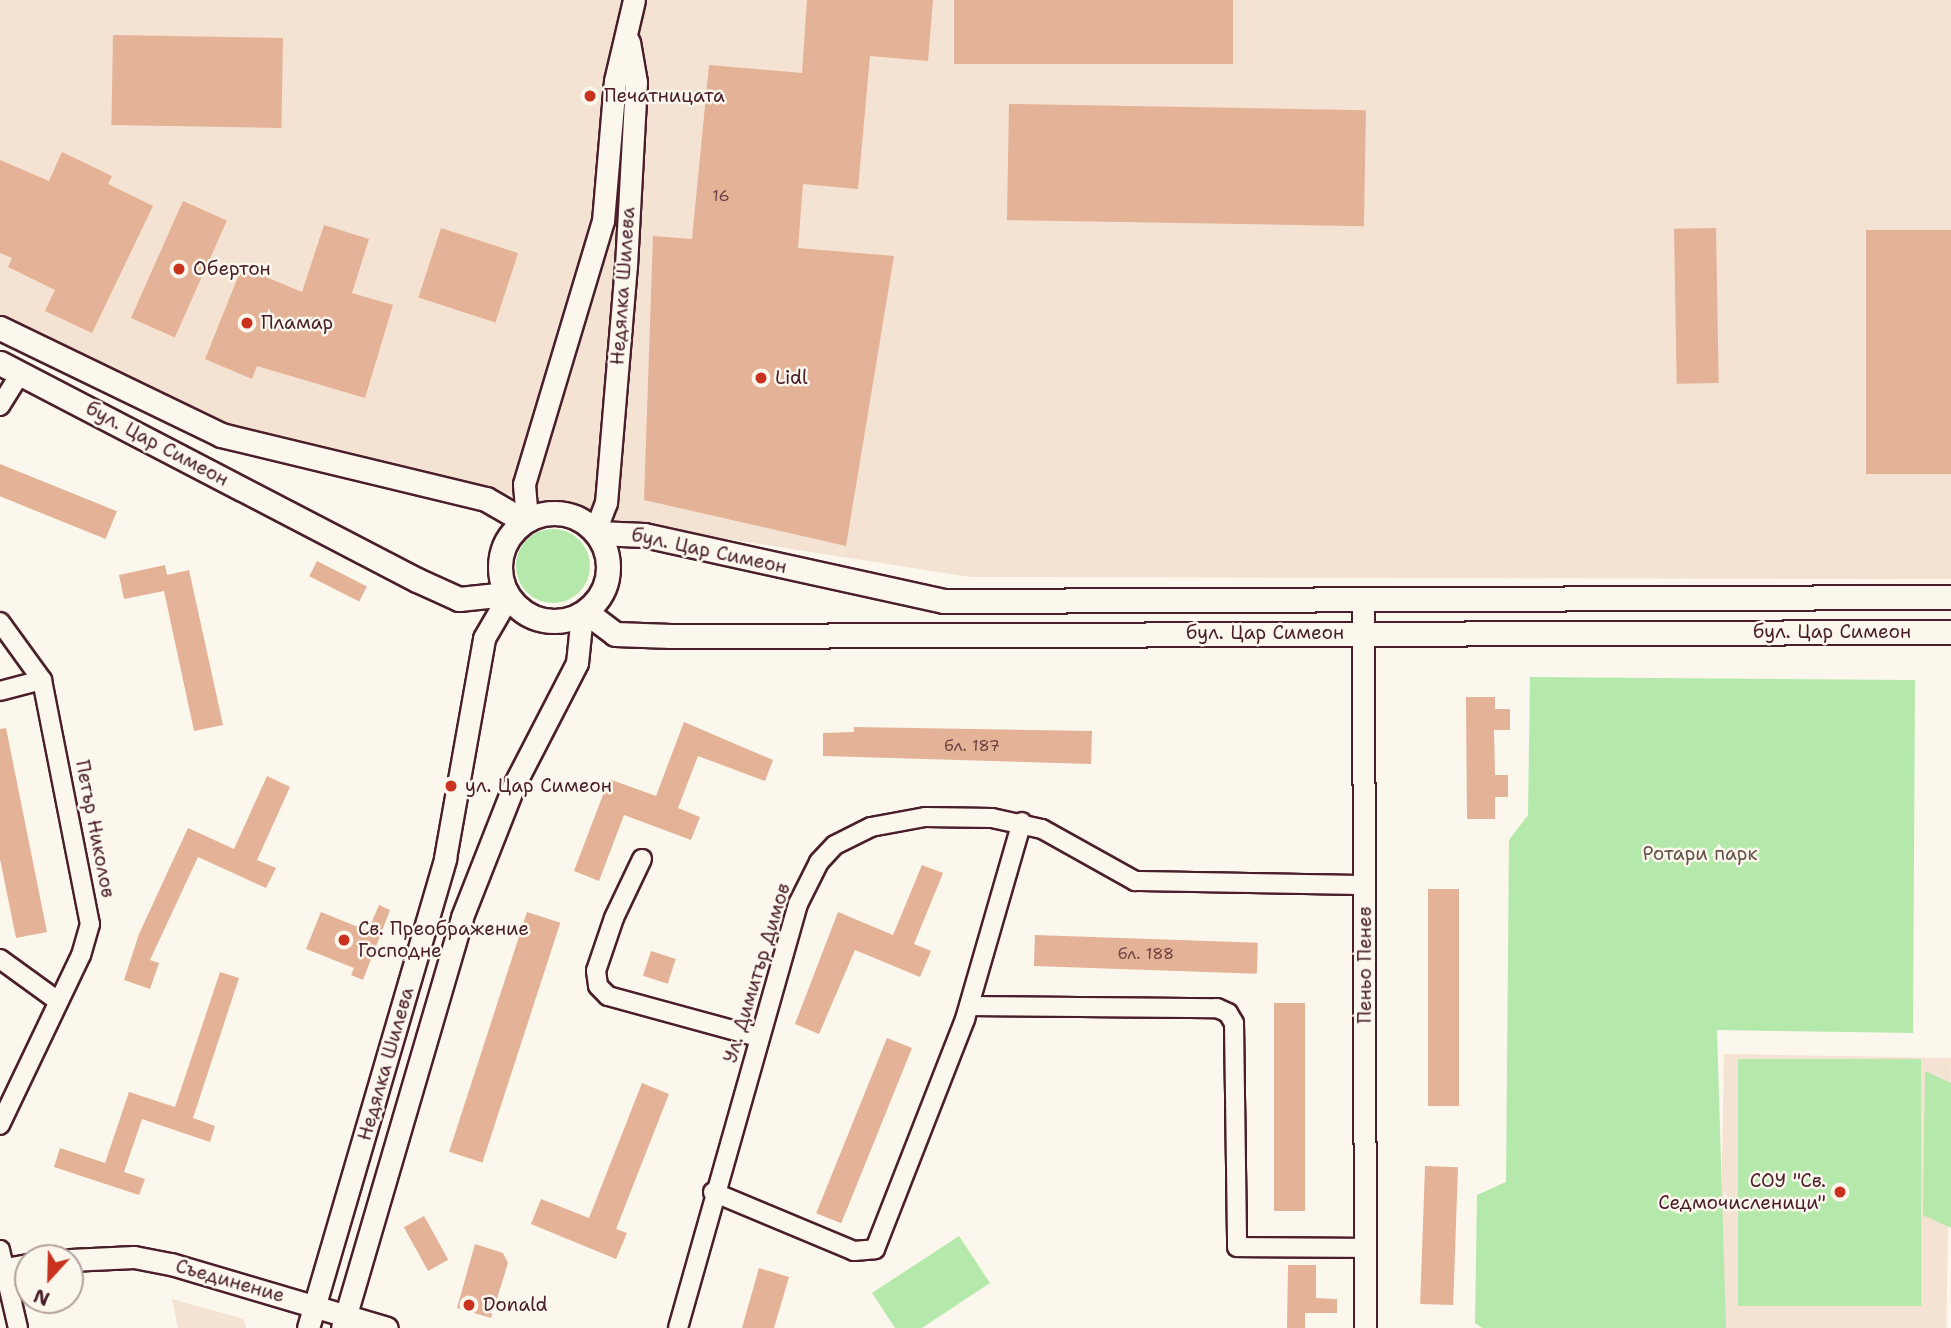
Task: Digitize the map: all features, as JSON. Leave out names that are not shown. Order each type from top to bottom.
[{"type":"main road","name":"бул. Цар Симеон","points":[[0,328],[221,435],[486,499],[526,520]]},
{"type":"main road","name":"бул. Цар Симеон","points":[[10,368],[417,580],[459,599],[507,596]]},
{"type":"main road","points":[[563,513],[596,532],[608,575],[584,613],[566,621],[533,618],[507,596],[499,562],[512,532],[526,520],[563,513]]},
{"type":"main road","name":"бул. Цар Симеон","points":[[596,532],[644,535],[944,601],[1363,602],[1951,597]]},
{"type":"main road","name":"бул. Цар Симеон","points":[[584,613],[615,634],[671,636],[1951,632]]},
{"type":"street","name":"Недялка Шилева","points":[[526,520],[524,484],[603,221],[615,81],[628,40],[634,0]]},
{"type":"street","name":"Недялка Шилева","points":[[596,532],[606,503],[626,266],[636,82],[628,40]]},
{"type":"street","points":[[0,406],[10,368]]},
{"type":"street","name":"Недялка Шилева","points":[[308,1328],[445,858],[486,629],[507,596]]},
{"type":"street","name":"Пеньо Пенев","points":[[1363,602],[1367,1248],[1364,1328]]},
{"type":"street","name":"Недялка Шилева","points":[[343,1322],[462,917],[514,785],[577,663],[584,613]]},
{"type":"street","name":"Петър Николов","points":[[0,622],[42,680],[90,901],[81,955],[0,1125]]},
{"type":"street","points":[[0,691],[42,680]]},
{"type":"street","name":"Ул. Димитър Димов","points":[[678,1328],[713,1192],[798,904],[818,862],[835,845],[871,827],[925,817],[1021,822],[1135,881],[1364,885]]},
{"type":"street","points":[[713,1192],[854,1251],[875,1249],[969,1006],[1021,822]]},
{"type":"street","points":[[642,859],[614,918],[596,971],[598,986],[608,996],[758,1037]]},
{"type":"street","points":[[0,959],[58,1001]]},
{"type":"street","points":[[969,1006],[1217,1008],[1228,1013],[1234,1023],[1237,1247],[1367,1248]]},
{"type":"street","name":"Съединение","points":[[84,1259],[134,1257],[314,1305],[343,1322],[387,1328]]},
{"type":"street","points":[[2,1263],[18,1328]]},
{"type":"shaded area","points":[[0,0],[1951,0],[1951,579],[970,577],[639,525],[192,420],[0,323]]},
{"type":"shaded area","name":"СОУ \"Св. Седмочисленици\"","points":[[1724,1054],[1951,1058],[1946,1328],[1719,1328]]},
{"type":"shaded area","points":[[172,1299],[244,1319],[246,1328],[178,1328]]},
{"type":"green space","points":[[553,529],[574,535],[584,545],[590,566],[584,587],[574,597],[553,603],[532,597],[522,587],[516,566],[522,545],[532,535]]},
{"type":"green space","name":"Ротари парк","points":[[1530,677],[1915,680],[1913,1033],[1717,1030],[1726,1328],[1482,1328],[1475,1323],[1477,1195],[1506,1182],[1509,840],[1528,815]]},
{"type":"green space","name":"СОУ \"Св. Седмочисленици\"","points":[[1738,1059],[1921,1059],[1921,1306],[1738,1306]]},
{"type":"green space","points":[[1925,1071],[1951,1083],[1951,1228],[1923,1215]]},
{"type":"green space","points":[[959,1236],[990,1283],[922,1328],[895,1328],[872,1293]]},
{"type":"building","name":"Lidl","points":[[807,0],[933,0],[928,61],[870,56],[858,189],[803,184],[798,248],[894,256],[846,546],[644,500],[653,236],[692,239],[709,65],[802,73]]},
{"type":"building","points":[[954,0],[1233,0],[1233,64],[954,64]]},
{"type":"building","points":[[113,35],[283,38],[281,128],[111,125]]},
{"type":"building","points":[[1009,104],[1366,110],[1364,226],[1007,220]]},
{"type":"building","points":[[62,152],[112,176],[108,184],[153,206],[92,333],[45,311],[55,290],[8,267],[12,258],[0,253],[0,160],[49,181]]},
{"type":"building","name":"Обертон","points":[[183,201],[227,221],[175,337],[131,318]]},
{"type":"building","points":[[324,225],[369,239],[352,293],[393,305],[365,398],[257,366],[252,379],[205,359],[242,267],[302,292]]},
{"type":"building","points":[[441,228],[518,253],[495,322],[418,297]]},
{"type":"building","points":[[1716,228],[1719,383],[1677,384],[1674,229]]},
{"type":"building","points":[[1866,230],[1951,230],[1951,474],[1866,474]]},
{"type":"building","points":[[0,464],[117,511],[106,539],[0,496]]},
{"type":"building","points":[[317,561],[367,586],[359,602],[309,576]]},
{"type":"building","points":[[165,565],[167,575],[189,570],[223,725],[194,731],[164,591],[124,599],[119,575]]},
{"type":"building","points":[[1466,697],[1495,697],[1495,709],[1510,709],[1510,730],[1494,730],[1495,775],[1508,775],[1508,797],[1495,797],[1495,819],[1467,819]]},
{"type":"building","points":[[684,722],[773,760],[765,781],[698,756],[678,808],[700,817],[691,840],[624,815],[599,881],[574,871],[609,779],[656,796]]},
{"type":"building","points":[[854,727],[1092,731],[1091,764],[823,756],[823,733],[854,732]]},
{"type":"building","points":[[6,728],[47,932],[16,938],[0,859],[0,729]]},
{"type":"building","points":[[267,776],[290,787],[257,860],[276,868],[266,888],[198,857],[150,960],[159,963],[150,989],[124,980],[139,934],[188,828],[234,849]]},
{"type":"building","points":[[922,865],[943,873],[914,944],[931,951],[920,977],[855,950],[819,1034],[795,1024],[838,912],[893,935]]},
{"type":"building","points":[[1428,889],[1459,889],[1459,1106],[1428,1106]]},
{"type":"building","name":"Св. Преображение Господне","points":[[379,905],[390,910],[363,980],[351,975],[354,968],[306,949],[321,912],[368,931]]},
{"type":"building","points":[[527,912],[560,923],[482,1162],[449,1152]]},
{"type":"building","points":[[1035,935],[1258,943],[1257,974],[1034,966]]},
{"type":"building","points":[[651,951],[676,959],[668,984],[643,976]]},
{"type":"building","points":[[220,972],[239,978],[193,1118],[215,1126],[210,1142],[142,1119],[124,1172],[145,1179],[139,1195],[54,1167],[60,1148],[105,1163],[129,1092],[175,1107]]},
{"type":"building","points":[[1274,1003],[1305,1003],[1305,1211],[1274,1211]]},
{"type":"building","points":[[887,1038],[912,1048],[841,1223],[816,1213]]},
{"type":"building","points":[[642,1083],[669,1094],[616,1229],[627,1233],[616,1259],[531,1224],[541,1199],[589,1218]]},
{"type":"building","points":[[1425,1166],[1458,1167],[1453,1305],[1420,1304]]},
{"type":"building","points":[[424,1216],[448,1260],[428,1271],[404,1227]]},
{"type":"building","points":[[475,1244],[503,1253],[508,1263],[491,1318],[457,1308]]},
{"type":"building","points":[[1288,1265],[1316,1265],[1316,1298],[1337,1299],[1337,1313],[1305,1313],[1305,1328],[1287,1328]]},
{"type":"building","points":[[759,1268],[789,1277],[774,1328],[742,1328]]},
{"type":"place","name":"Печатницата","points":[[590,96]]},
{"type":"place","name":"Обертон","points":[[179,269]]},
{"type":"place","name":"Пламар","points":[[247,323]]},
{"type":"place","name":"Lidl","points":[[761,378]]},
{"type":"place","name":"ул. Цар Симеон","points":[[451,786]]},
{"type":"place","name":"Св. Преображение Господне","points":[[344,940]]},
{"type":"place","name":"СОУ \"Св. Седмочисленици\"","points":[[1840,1192]]},
{"type":"place","name":"Donald","points":[[469,1305]]}]
